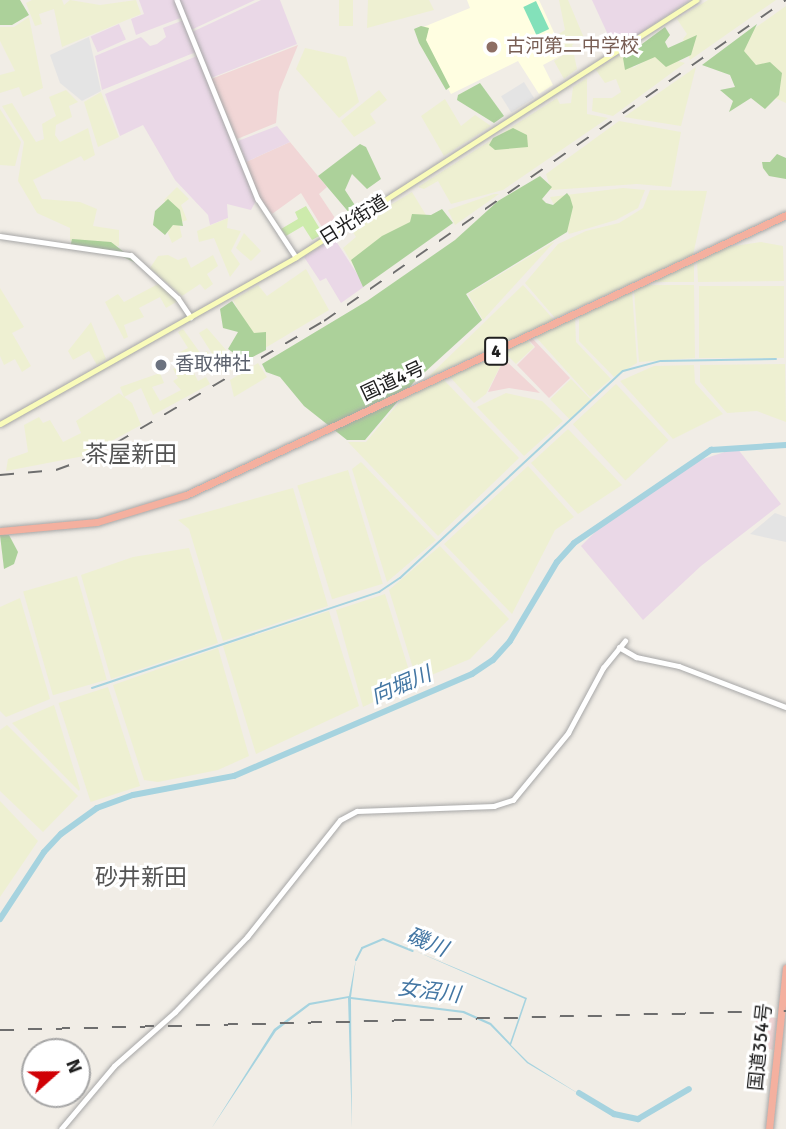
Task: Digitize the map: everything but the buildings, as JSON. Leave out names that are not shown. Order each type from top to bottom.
[{"type":"highway","name":"国道4号","points":[[0,531],[97,522],[186,495],[786,215]]},
{"type":"highway","name":"国道354号","points":[[769,1129],[786,968]]},
{"type":"main road","name":"日光街道","points":[[0,424],[296,257],[697,0]]},
{"type":"street","points":[[177,0],[258,199],[296,257]]},
{"type":"street","points":[[0,236],[131,256],[178,298],[192,318]]},
{"type":"street","points":[[61,1129],[114,1066],[238,948],[340,820],[358,811],[494,806],[513,800],[568,733],[625,641]]},
{"type":"street","points":[[619,647],[635,657],[679,666],[786,707]]},
{"type":"shaded area","points":[[32,0],[62,0],[64,5],[70,0],[100,5],[136,0],[141,14],[62,47],[54,9],[39,14],[42,24],[35,26],[26,3]]},
{"type":"shaded area","points":[[139,0],[176,0],[183,17],[136,35],[131,19],[144,14]]},
{"type":"shaded area","points":[[179,0],[255,0],[191,30]]},
{"type":"shaded area","points":[[261,0],[280,0],[297,44],[211,78],[192,32]]},
{"type":"shaded area","points":[[339,0],[353,0],[353,26],[339,26]]},
{"type":"shaded area","points":[[368,0],[429,0],[434,10],[367,28]]},
{"type":"shaded area","name":"古河第二中学校","points":[[467,0],[539,0],[564,54],[543,65],[553,85],[539,94],[518,61],[451,94],[416,30],[470,8]]},
{"type":"shaded area","points":[[559,0],[568,0],[584,38],[572,45],[577,69],[564,79],[554,61],[565,54],[557,35],[565,30]]},
{"type":"shaded area","points":[[592,0],[690,0],[615,50]]},
{"type":"shaded area","points":[[708,0],[776,0],[690,60],[683,39],[687,34],[677,19]]},
{"type":"shaded area","points":[[786,6],[786,103],[773,97],[725,49]]},
{"type":"shaded area","points":[[29,17],[43,88],[23,97],[19,87],[0,93],[0,75],[15,71],[0,41],[0,27],[14,27]]},
{"type":"shaded area","points":[[184,20],[196,52],[102,90],[95,56],[141,37],[150,46],[157,44],[166,37],[163,28]]},
{"type":"shaded area","points":[[119,24],[126,40],[98,52],[91,37]]},
{"type":"shaded area","points":[[89,37],[101,91],[82,101],[60,83],[50,55]]},
{"type":"shaded area","points":[[298,45],[279,92],[276,123],[237,139],[211,79]]},
{"type":"shaded area","points":[[305,48],[346,57],[359,102],[339,118],[296,69]]},
{"type":"shaded area","points":[[624,52],[633,68],[655,55],[685,63],[613,116],[592,111],[593,98],[612,98],[621,92],[616,79],[605,83],[596,70]]},
{"type":"shaded area","points":[[197,56],[257,199],[251,210],[227,204],[228,218],[210,225],[208,215],[175,180],[143,125],[120,136],[105,94]]},
{"type":"shaded area","points":[[696,67],[681,126],[624,117]]},
{"type":"shaded area","points":[[587,78],[587,114],[608,118],[503,190],[451,204],[438,181],[424,189],[418,187],[557,98],[560,104],[571,103],[573,87]]},
{"type":"shaded area","points":[[524,82],[534,98],[511,112],[501,96]]},
{"type":"shaded area","points":[[66,90],[78,102],[69,106],[72,117],[56,125],[55,135],[60,142],[88,128],[95,155],[84,161],[81,156],[33,180],[42,199],[80,202],[97,209],[93,226],[119,230],[119,246],[70,241],[70,228],[37,213],[18,181],[24,142],[2,106],[12,103],[36,142],[44,139],[42,124],[56,116],[49,97]]},
{"type":"shaded area","points":[[379,90],[387,100],[370,114],[376,123],[354,137],[341,121]]},
{"type":"shaded area","points":[[101,92],[119,137],[98,147],[84,102]]},
{"type":"shaded area","points":[[445,99],[461,126],[475,115],[491,126],[444,156],[421,116]]},
{"type":"shaded area","points":[[0,109],[21,142],[15,166],[0,165]]},
{"type":"shaded area","points":[[619,121],[681,132],[671,187],[637,184],[551,190],[546,174]]},
{"type":"shaded area","points":[[277,126],[290,142],[246,162],[238,141]]},
{"type":"shaded area","points":[[290,142],[327,187],[319,194],[339,224],[325,232],[301,193],[272,214],[259,197],[246,162]]},
{"type":"shaded area","points":[[177,187],[189,199],[181,205],[187,220],[179,223],[182,237],[172,243],[166,229],[176,219],[164,200]]},
{"type":"shaded area","points":[[623,188],[645,190],[638,208],[616,220],[569,234],[550,197]]},
{"type":"shaded area","points":[[650,190],[707,191],[693,255],[555,318],[525,283],[558,244],[586,231],[619,223],[643,208]]},
{"type":"shaded area","points":[[412,192],[426,215],[353,265],[343,248],[356,237],[351,229]]},
{"type":"shaded area","points":[[499,194],[455,225],[448,210]]},
{"type":"shaded area","points":[[228,218],[227,228],[241,231],[231,251],[240,264],[230,277],[214,238],[199,242],[197,231]]},
{"type":"shaded area","points":[[244,233],[261,251],[251,261],[236,248]]},
{"type":"shaded area","points":[[334,238],[365,286],[341,303],[326,278],[320,281],[304,257]]},
{"type":"shaded area","points":[[555,241],[483,320],[468,294]]},
{"type":"shaded area","points":[[761,242],[783,246],[784,281],[698,282],[697,260],[727,247]]},
{"type":"shaded area","points":[[168,255],[178,260],[186,257],[191,268],[213,255],[218,266],[207,274],[213,284],[205,290],[200,284],[182,296],[150,268],[158,256]]},
{"type":"shaded area","points":[[694,261],[694,282],[649,282]]},
{"type":"shaded area","points":[[306,269],[329,310],[260,351],[233,300],[258,285],[267,296]]},
{"type":"shaded area","points":[[160,283],[178,301],[166,308],[160,297],[139,308],[144,317],[124,325],[128,337],[124,339],[105,302],[118,294],[124,302]]},
{"type":"shaded area","points":[[523,285],[554,320],[427,378]]},
{"type":"shaded area","points":[[645,285],[694,285],[695,358],[639,362],[634,290]]},
{"type":"shaded area","points":[[699,286],[784,286],[784,358],[699,358]]},
{"type":"shaded area","points":[[0,288],[24,327],[12,333],[31,366],[22,372],[15,359],[4,365],[0,356]]},
{"type":"shaded area","points":[[632,290],[637,363],[614,377],[579,341],[579,315]]},
{"type":"shaded area","points":[[575,316],[576,342],[611,379],[590,397],[535,336]]},
{"type":"shaded area","points":[[91,322],[106,359],[97,365],[89,351],[73,360],[68,351]]},
{"type":"shaded area","points":[[207,328],[233,358],[240,353],[245,361],[225,374],[199,333]]},
{"type":"shaded area","points":[[183,329],[201,354],[207,351],[211,356],[192,369],[198,381],[206,377],[210,384],[153,415],[141,388],[124,397],[120,387],[160,373],[164,383],[152,387],[160,401],[181,390],[173,381],[178,378],[173,369],[177,367],[182,373],[188,368],[178,353],[188,348],[178,332]]},
{"type":"shaded area","points":[[532,338],[570,378],[549,398],[517,365],[535,347],[529,340]]},
{"type":"shaded area","points":[[527,340],[534,347],[516,364],[507,355],[510,347]]},
{"type":"shaded area","points":[[497,354],[504,359],[486,394],[474,403],[449,376]]},
{"type":"shaded area","points":[[504,359],[540,393],[509,388],[488,392]]},
{"type":"shaded area","points":[[258,363],[267,377],[234,397],[230,380]]},
{"type":"shaded area","points":[[785,364],[786,422],[757,411],[727,413],[700,382],[700,365]]},
{"type":"shaded area","points":[[694,365],[695,383],[723,414],[673,439],[620,381],[654,366]]},
{"type":"shaded area","points":[[443,379],[519,458],[438,536],[348,442],[366,442],[403,398]]},
{"type":"shaded area","points":[[571,379],[590,399],[570,419],[550,399]]},
{"type":"shaded area","points":[[616,384],[669,440],[625,481],[573,424]]},
{"type":"shaded area","points":[[119,393],[132,403],[141,425],[84,456],[6,471],[8,459],[28,452],[24,425],[39,417],[43,423],[50,420],[63,442],[81,433],[76,421]]},
{"type":"shaded area","points":[[506,393],[542,401],[563,421],[524,456],[477,407]]},
{"type":"shaded area","points":[[568,429],[622,485],[578,514],[531,463]]},
{"type":"shaded area","points":[[737,448],[781,504],[701,566],[643,620],[581,546],[605,522],[697,461]]},
{"type":"shaded area","points":[[361,462],[436,540],[387,582],[352,469]]},
{"type":"shaded area","points":[[528,466],[574,517],[555,530],[512,614],[444,544]]},
{"type":"shaded area","points":[[348,470],[383,584],[332,599],[297,485]]},
{"type":"shaded area","points":[[293,488],[328,606],[223,641],[189,529],[178,520]]},
{"type":"shaded area","points":[[775,513],[786,517],[786,542],[750,534]]},
{"type":"shaded area","points":[[440,546],[509,619],[470,659],[417,681],[389,590]]},
{"type":"shaded area","points":[[189,548],[218,643],[111,679],[81,575],[133,557]]},
{"type":"shaded area","points":[[77,576],[107,680],[53,695],[23,591]]},
{"type":"shaded area","points":[[385,594],[413,683],[363,707],[336,610]]},
{"type":"shaded area","points":[[20,598],[50,699],[6,717],[0,711],[0,607]]},
{"type":"shaded area","points":[[329,611],[359,706],[256,754],[223,646]]},
{"type":"shaded area","points":[[218,648],[249,756],[218,770],[158,782],[144,780],[113,685]]},
{"type":"shaded area","points":[[108,687],[140,786],[91,802],[59,703]]},
{"type":"shaded area","points":[[54,705],[80,789],[79,791],[12,723]]},
{"type":"shaded area","points":[[7,725],[78,796],[43,832],[0,791],[0,730]]},
{"type":"shaded area","points":[[0,801],[38,841],[0,897]]},
{"type":"shaded area","points":[[756,1017],[777,1018],[773,1050],[754,1044]]},
{"type":"green space","points":[[0,0],[20,0],[29,15],[12,25],[0,25]]},
{"type":"green space","points":[[536,1],[549,29],[536,35],[523,7]]},
{"type":"green space","points":[[757,24],[744,51],[756,65],[770,62],[782,73],[779,95],[765,109],[751,98],[729,112],[733,101],[720,90],[735,87],[730,75],[702,65]]},
{"type":"green space","points":[[421,26],[429,28],[426,40],[450,87],[446,90],[419,43],[414,29]]},
{"type":"green space","points":[[665,27],[670,35],[665,42],[668,48],[697,35],[691,55],[666,67],[655,57],[625,70],[623,58]]},
{"type":"green space","points":[[480,83],[504,116],[494,123],[457,100],[458,95]]},
{"type":"green space","points":[[513,128],[527,135],[528,147],[495,150],[489,145],[493,138]]},
{"type":"green space","points":[[360,144],[366,147],[381,179],[367,189],[352,174],[345,190],[358,210],[351,215],[318,176]]},
{"type":"green space","points":[[777,154],[786,158],[786,179],[769,176],[763,168],[762,162],[770,162]]},
{"type":"green space","points":[[540,176],[552,187],[542,199],[546,203],[553,205],[567,193],[570,197],[573,207],[567,232],[466,294],[482,320],[414,382],[365,440],[347,440],[304,406],[280,377],[266,372],[262,364],[367,301],[455,240],[498,201]]},
{"type":"green space","points":[[168,199],[180,210],[183,226],[173,225],[165,235],[153,225],[155,211]]},
{"type":"green space","points":[[306,206],[323,234],[312,240],[303,226],[286,236],[281,229],[298,219],[295,212]]},
{"type":"green space","points":[[442,209],[453,223],[363,287],[351,260],[382,236],[410,222],[412,214],[431,215]]},
{"type":"green space","points":[[72,239],[111,242],[142,266],[123,257],[70,248]]},
{"type":"green space","points":[[232,301],[254,333],[266,332],[266,350],[245,361],[228,349],[238,332],[223,328],[220,309]]},
{"type":"green space","points":[[0,535],[9,535],[18,552],[14,564],[4,569]]},
{"type":"water","points":[[413,950],[527,998],[511,1045],[528,1062],[584,1097],[527,1063],[490,1025],[463,1013],[351,999],[352,1129],[348,998],[310,1005],[276,1031],[211,1129],[274,1029],[309,1003],[349,996],[356,959],[351,997],[464,1011],[491,1023],[510,1043],[525,999]]},
{"type":"waterway","points":[[92,688],[379,592],[400,578],[623,371],[661,361],[776,359]]},
{"type":"waterway","name":"向堀川","points":[[0,919],[44,852],[61,834],[97,808],[133,795],[234,776],[472,674],[493,660],[510,641],[557,562],[574,543],[711,450],[786,445]]},
{"type":"waterway","name":"磯川","points":[[356,960],[362,948],[383,939],[413,951]]},
{"type":"waterway","name":"女沼川","points":[[579,1093],[614,1114],[638,1119],[689,1089]]},
{"type":"railway","points":[[0,475],[56,470],[92,457],[324,321],[786,0]]},
{"type":"railway","points":[[0,1030],[786,1011]]},
{"type":"place","name":"古河第二中学校","points":[[492,47]]},
{"type":"place","name":"香取神社","points":[[161,365]]},
{"type":"district","name":"茶屋新田","points":[[131,455]]},
{"type":"district","name":"砂井新田","points":[[141,878]]}]
